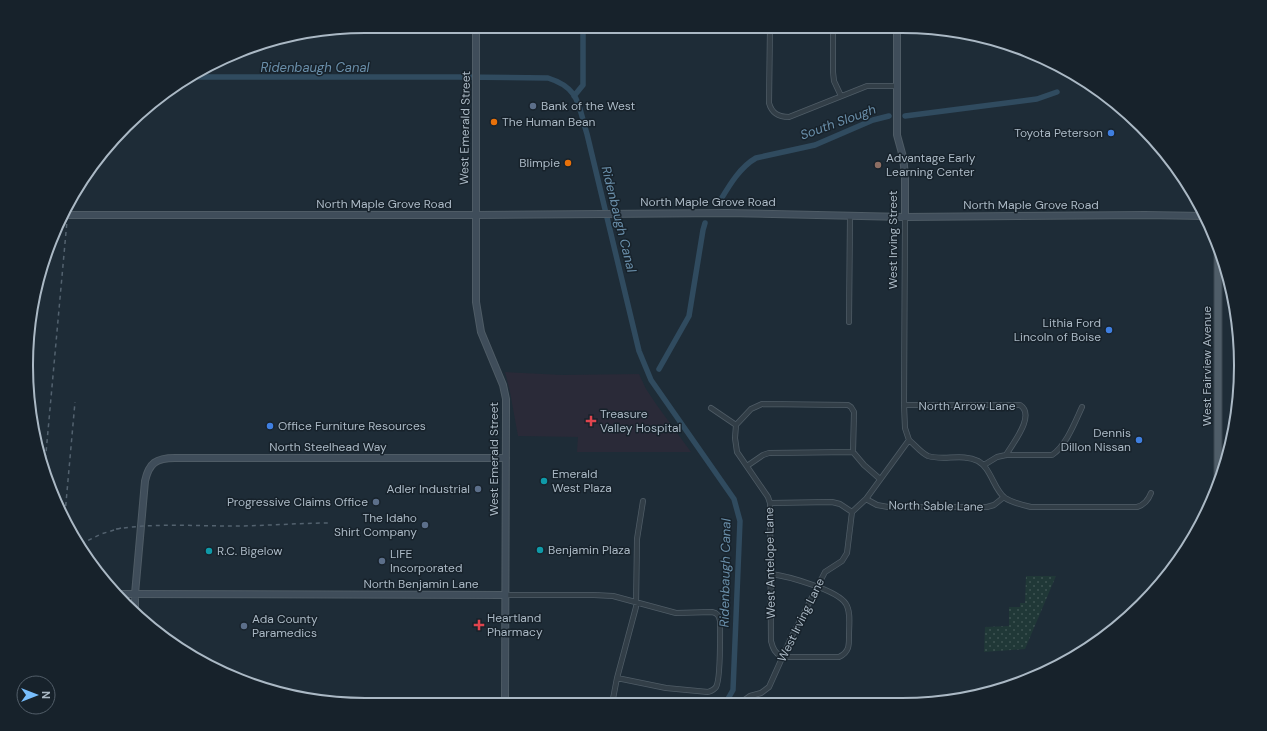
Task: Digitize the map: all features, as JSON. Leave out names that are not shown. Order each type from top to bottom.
[{"type":"main road","name":"West Emerald Street","points":[[476,33],[476,302],[481,332],[500,376],[506,399],[505,698]]},
{"type":"main road","name":"West Irving Street","points":[[897,33],[897,135],[903,157],[905,175],[905,216]]},
{"type":"main road","name":"North Maple Grove Road","points":[[69,215],[475,215],[713,213],[850,216],[1199,216]]},
{"type":"main road","name":"West Fairview Avenue","points":[[1218,265],[1218,466]]},
{"type":"main road","name":"North Steelhead Way","points":[[135,594],[145,481],[147,472],[151,465],[159,460],[166,458],[506,458]]},
{"type":"main road","name":"North Benjamin Lane","points":[[124,594],[505,595]]},
{"type":"main road","points":[[135,594],[135,605]]},
{"type":"street","points":[[770,33],[770,103],[771,109],[775,114],[781,117],[789,116],[867,86],[897,86]]},
{"type":"street","points":[[833,33],[834,81],[841,96]]},
{"type":"street","points":[[849,322],[850,216]]},
{"type":"street","name":"West Irving Street","points":[[904,405],[905,216]]},
{"type":"street","points":[[711,408],[736,425],[752,409],[762,404],[848,405],[854,412],[854,452],[864,465],[880,479]]},
{"type":"street","points":[[904,405],[905,428],[909,440],[922,453],[935,457],[968,458],[977,460],[984,465],[1004,497],[1018,504],[1031,507],[1137,507],[1143,505],[1151,494]]},
{"type":"street","name":"North Arrow Lane","points":[[904,405],[1020,405],[1024,407],[1026,420],[1006,455]]},
{"type":"street","points":[[984,465],[997,457],[1006,455],[1052,455],[1058,451],[1063,444],[1082,408]]},
{"type":"street","name":"West Antelope Lane","points":[[736,425],[734,438],[737,452],[768,497],[770,503],[771,641],[777,654],[782,658]]},
{"type":"street","points":[[770,503],[832,502],[840,504],[852,512],[866,499],[909,440]]},
{"type":"street","points":[[747,466],[763,455],[769,453],[854,452]]},
{"type":"street","name":"North Sable Lane","points":[[866,499],[877,505],[888,507],[987,507],[994,505],[1004,497]]},
{"type":"street","points":[[613,698],[616,678],[636,608],[638,533],[642,501]]},
{"type":"street","name":"West Irving Lane","points":[[747,698],[761,693],[769,687],[825,572],[842,561],[847,553],[852,512]]},
{"type":"street","points":[[771,574],[817,586],[841,598],[847,604],[849,612],[849,646],[844,655],[839,657],[782,658]]},
{"type":"street","name":"North Benjamin Lane","points":[[505,595],[613,596],[676,613],[716,612],[719,616],[718,676],[717,686],[714,690],[708,692],[666,688],[616,678]]},
{"type":"shaded area","name":"Treasure Valley Hospital","points":[[505,372],[562,375],[639,374],[646,389],[656,404],[691,452],[577,452],[578,437],[518,436]]},
{"type":"green space","points":[[1026,576],[1056,576],[1025,649],[984,652],[985,627],[1009,626],[1009,607],[1020,607],[1020,603],[1025,603]]},
{"type":"waterway","points":[[574,96],[583,85],[583,33]]},
{"type":"waterway","name":"Ridenbaugh Canal","points":[[201,77],[548,78],[558,82],[572,92],[579,106],[587,134],[639,351],[651,380],[734,499],[740,521],[733,690],[728,698]]},
{"type":"waterway","name":"South Slough","points":[[905,116],[1037,99],[1057,92]]},
{"type":"waterway","name":"South Slough","points":[[720,201],[731,183],[745,166],[756,158],[815,145],[873,120],[889,116]]},
{"type":"waterway","name":"South Slough","points":[[659,369],[689,316],[705,223]]},
{"type":"railway","points":[[46,457],[67,217]]},
{"type":"railway","points":[[65,509],[75,402]]},
{"type":"railway","points":[[116,529],[159,525],[244,526],[331,523]]},
{"type":"railway","points":[[84,542],[101,534],[121,528]]},
{"type":"place","name":"Bank of the West","points":[[533,106]]},
{"type":"place","name":"The Human Bean","points":[[494,122]]},
{"type":"place","name":"Toyota Peterson","points":[[1111,133]]},
{"type":"place","name":"Blimpie","points":[[568,163]]},
{"type":"place","name":"Advantage Early Learning Center","points":[[878,165]]},
{"type":"place","name":"Lithia Ford Lincoln of Boise","points":[[1109,330]]},
{"type":"place","name":"Treasure Valley Hospital","points":[[591,421]]},
{"type":"place","name":"Office Furniture Resources","points":[[270,426]]},
{"type":"place","name":"Dennis Dillon Nissan","points":[[1139,440]]},
{"type":"place","name":"Emerald West Plaza","points":[[544,481]]},
{"type":"place","name":"Adler Industrial","points":[[478,489]]},
{"type":"place","name":"Progressive Claims Office","points":[[376,502]]},
{"type":"place","name":"The Idaho Shirt Company","points":[[425,525]]},
{"type":"place","name":"Benjamin Plaza","points":[[540,550]]},
{"type":"place","name":"R.C. Bigelow","points":[[209,551]]},
{"type":"place","name":"LIFE Incorporated","points":[[382,561]]},
{"type":"place","name":"Heartland Pharmacy","points":[[479,625]]},
{"type":"place","name":"Ada County Paramedics","points":[[244,626]]}]
